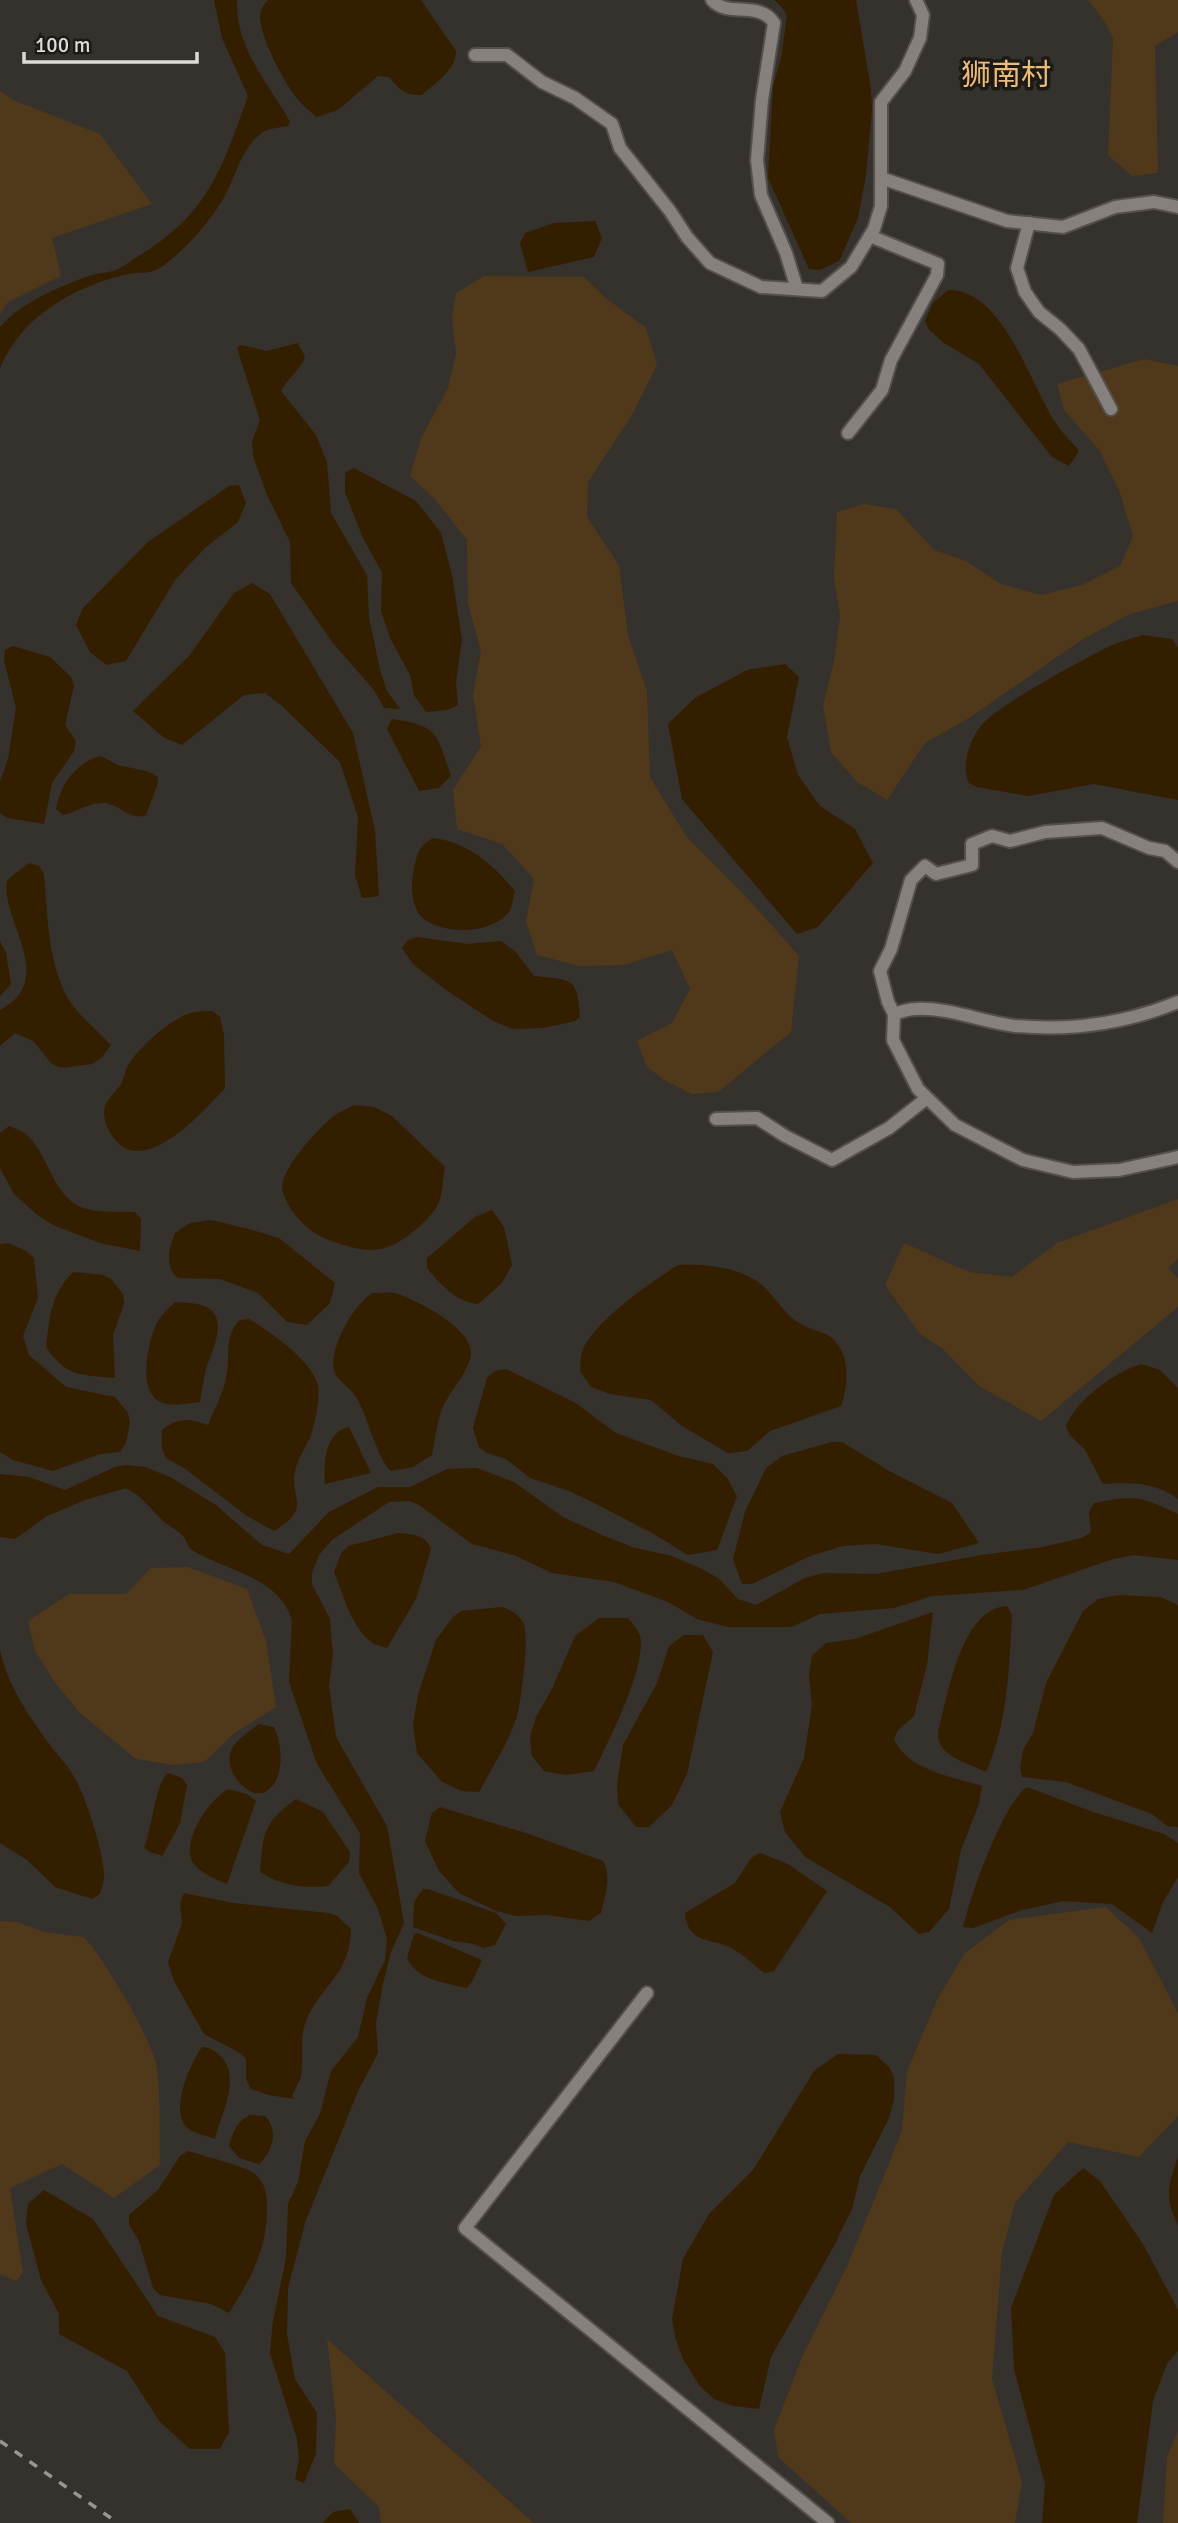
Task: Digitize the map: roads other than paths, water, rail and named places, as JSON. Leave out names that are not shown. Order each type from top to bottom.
[{"type":"street","points":[[712,0],[718,6],[758,10],[769,15],[774,23],[762,100],[757,160],[761,195],[786,253],[797,289]]},
{"type":"street","points":[[475,55],[507,55],[542,82],[575,98],[612,124],[620,148],[710,263],[761,287],[822,291],[851,267],[870,236],[881,206],[881,102],[905,71],[920,38],[922,15],[916,0]]},
{"type":"street","points":[[881,178],[1007,221],[1063,228],[1115,207],[1154,202],[1178,207]]},
{"type":"street","points":[[1029,223],[1017,268],[1025,292],[1039,313],[1060,329],[1079,349],[1111,409]]},
{"type":"street","points":[[848,433],[882,390],[891,360],[937,275],[938,264],[870,236]]},
{"type":"street","points":[[1178,862],[1165,851],[1150,848],[1102,828],[1045,832],[1010,841],[992,836],[972,844],[972,865],[936,874],[926,866],[911,880],[896,937],[880,971],[894,1014],[893,1040],[918,1089],[955,1125],[1023,1160],[1073,1172],[1119,1170],[1178,1157]]},
{"type":"street","points":[[894,1014],[914,1009],[958,1013],[1014,1026],[1066,1027],[1098,1025],[1178,1002]]},
{"type":"street","points":[[716,1119],[757,1118],[832,1160],[889,1128],[927,1098]]},
{"type":"street","points":[[647,1993],[465,2228],[828,2523]]},
{"type":"railway","points":[[0,2441],[118,2523]]},
{"type":"district","name":"狮南村","points":[[1006,75]]}]
